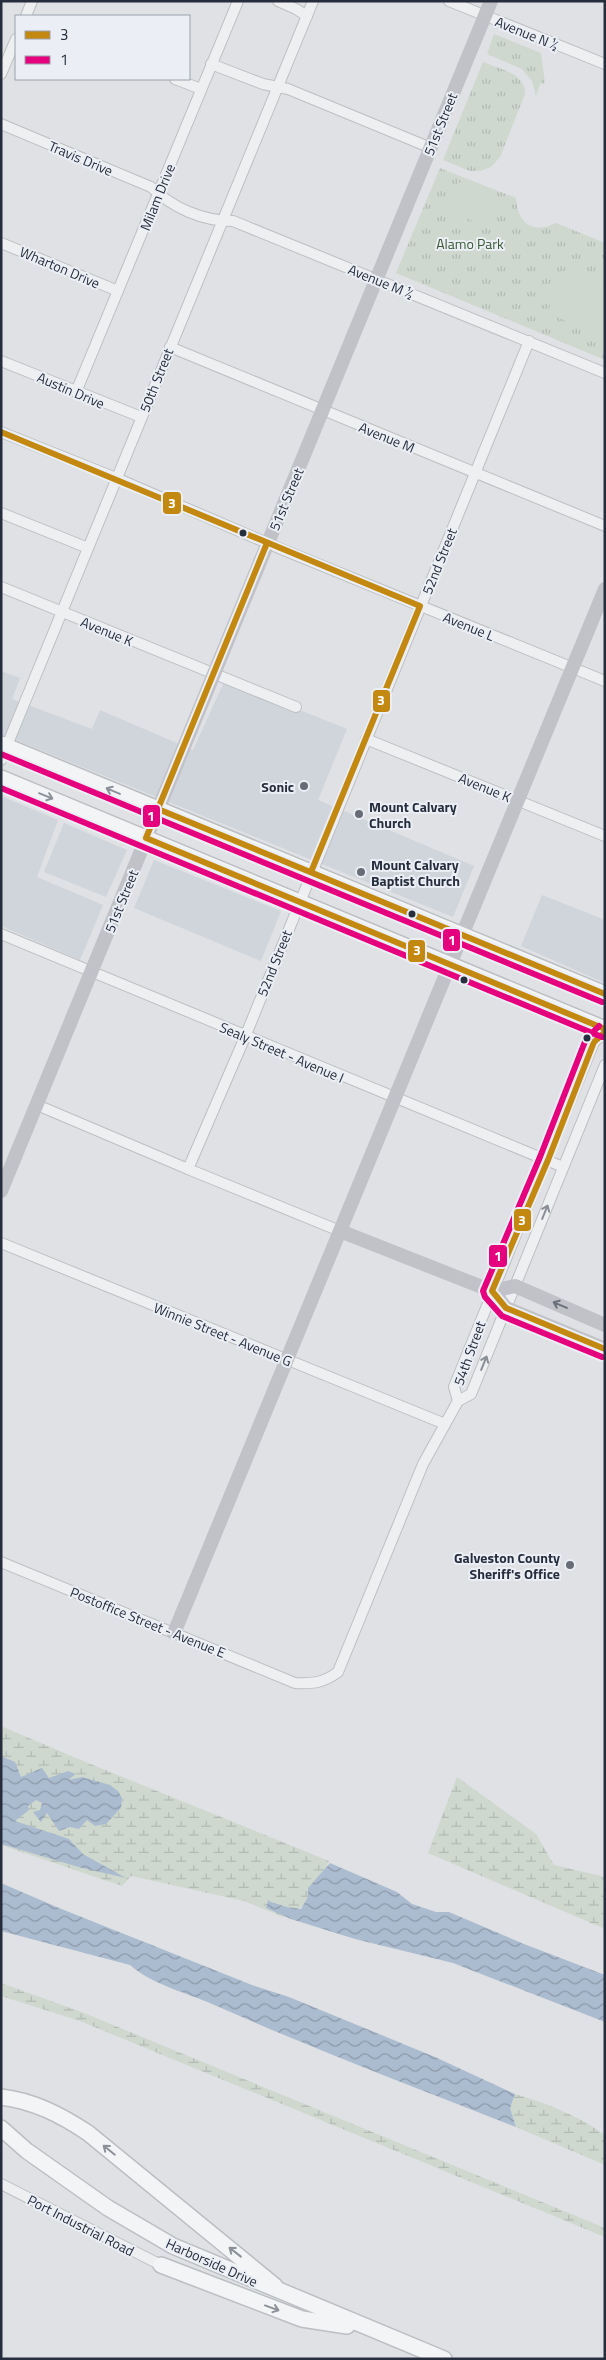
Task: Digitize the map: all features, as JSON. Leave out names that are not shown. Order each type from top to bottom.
[{"type":"main road","points":[[3,750],[158,809],[605,994]]},
{"type":"main road","points":[[1,778],[450,963],[605,1030]]},
{"type":"main road","points":[[1,2097],[20,2099],[62,2116],[88,2133],[286,2295]]},
{"type":"main road","name":"Harborside Drive","points":[[1,2128],[27,2151],[108,2208],[173,2246],[286,2295],[444,2359]]},
{"type":"main road","points":[[162,2265],[302,2319],[373,2329]]},
{"type":"street","points":[[26,15],[32,1]]},
{"type":"street","name":"Milam Drive","points":[[76,392],[238,1]]},
{"type":"street","points":[[278,1],[307,16]]},
{"type":"street","name":"50th Street","points":[[3,750],[313,1]]},
{"type":"street","name":"Avenue N ½","points":[[449,1],[605,64]]},
{"type":"street","name":"51st Street","points":[[1,1191],[491,1]]},
{"type":"street","points":[[1,74],[15,41]]},
{"type":"street","points":[[212,64],[263,84],[288,89],[431,148]]},
{"type":"street","points":[[178,80],[201,89]]},
{"type":"street","name":"Travis Drive","points":[[1,124],[151,187],[158,194]]},
{"type":"street","name":"Avenue M ½","points":[[158,194],[167,201],[210,220],[233,220],[605,373]]},
{"type":"street","name":"Wharton Drive","points":[[1,243],[118,291]]},
{"type":"street","name":"52nd Street","points":[[188,1169],[245,1037],[298,901],[529,341]]},
{"type":"street","name":"Avenue M","points":[[170,347],[605,526]]},
{"type":"street","name":"Austin Drive","points":[[1,361],[141,417]]},
{"type":"street","name":"Avenue L","points":[[1,432],[605,681]]},
{"type":"street","points":[[1,513],[88,548]]},
{"type":"street","name":"Avenue K","points":[[1,587],[296,708]]},
{"type":"street","points":[[174,1633],[605,589]]},
{"type":"street","name":"Avenue K","points":[[366,739],[605,836]]},
{"type":"street","name":"Sealy Street - Avenue I","points":[[1,934],[245,1037],[563,1167]]},
{"type":"street","name":"54th Street","points":[[458,1401],[454,1387],[492,1291],[548,1160],[594,1042],[605,1030]]},
{"type":"street","name":"54th Street","points":[[295,1683],[313,1684],[326,1681],[338,1672],[424,1464],[458,1401],[471,1394],[605,1065]]},
{"type":"street","points":[[37,1105],[188,1169],[492,1291],[506,1308],[605,1349]]},
{"type":"street","name":"Winnie Street - Avenue G","points":[[1,1243],[445,1424]]},
{"type":"street","points":[[492,1291],[515,1286],[605,1325]]},
{"type":"street","name":"Postoffice Street - Avenue E","points":[[1,1562],[295,1683]]},
{"type":"street","name":"Port Industrial Road","points":[[1,2184],[162,2265]]},
{"type":"shaded area","points":[[1,671],[20,678],[12,699],[92,729],[100,710],[193,750],[225,680],[347,729],[318,800],[474,866],[453,917],[1,734]]},
{"type":"shaded area","points":[[1,796],[58,820],[37,877],[103,905],[80,960],[1,926]]},
{"type":"shaded area","points":[[64,823],[127,850],[106,897],[44,872]]},
{"type":"shaded area","points":[[154,860],[281,911],[261,961],[134,908]]},
{"type":"shaded area","points":[[542,895],[605,920],[605,983],[521,946]]},
{"type":"green space","points":[[494,34],[541,53],[545,83],[540,84],[536,96],[532,81],[522,69],[487,54]]},
{"type":"green space","points":[[483,62],[516,76],[524,87],[525,94],[500,157],[491,167],[480,171],[470,171],[443,160]]},
{"type":"green space","name":"Alamo Park","points":[[440,168],[516,198],[519,214],[523,220],[534,227],[540,228],[556,223],[605,243],[605,360],[396,273]]},
{"type":"green space","points":[[458,182],[499,199],[487,227],[447,210]]},
{"type":"green space","points":[[567,265],[605,281],[605,337],[547,313]]},
{"type":"green space","points":[[1,1726],[329,1861],[309,1903],[283,1917],[244,1901],[131,1876],[122,1886],[1,1845]]},
{"type":"green space","points":[[457,1777],[536,1834],[554,1865],[605,1877],[605,1929],[428,1853]]},
{"type":"green space","points":[[1,1983],[84,2013],[605,2228],[605,2237],[80,2021],[1,1996]]},
{"type":"green space","points":[[515,2094],[562,2111],[605,2135],[605,2165],[516,2127],[510,2108]]},
{"type":"water","points":[[1,1756],[15,1762],[21,1777],[42,1768],[49,1778],[68,1771],[76,1774],[68,1780],[82,1777],[110,1785],[118,1791],[122,1798],[121,1808],[106,1824],[95,1826],[87,1820],[79,1829],[70,1827],[59,1831],[47,1813],[41,1822],[33,1812],[40,1810],[42,1803],[36,1800],[28,1806],[29,1810],[15,1821],[69,1839],[83,1854],[126,1878],[82,1868],[1,1844]]},
{"type":"water","points":[[330,1863],[397,1892],[412,1904],[436,1912],[449,1912],[524,1944],[605,1975],[605,2022],[453,1963],[355,1939],[291,1919],[266,1908],[268,1901],[301,1909],[308,1897],[308,1888]]},
{"type":"water","points":[[1,1883],[252,1985],[289,1997],[435,2057],[515,2094],[510,2108],[516,2127],[329,2054],[161,1984],[130,1965],[1,1931]]},
{"type":"transit line","name":"3","points":[[1,432],[420,606],[311,872]]},
{"type":"transit line","name":"3","points":[[267,543],[146,838],[605,1029]]},
{"type":"transit line","name":"1","points":[[1,754],[602,1002]]},
{"type":"transit line","name":"1","points":[[1,788],[602,1037]]},
{"type":"transit line","name":"3","points":[[158,809],[605,994]]},
{"type":"transit line","name":"1","points":[[599,1026],[586,1039],[540,1157],[483,1291],[485,1297],[502,1316],[602,1357]]},
{"type":"transit line","name":"3","points":[[605,1032],[594,1042],[548,1160],[492,1291],[506,1308],[605,1349]]},
{"type":"place","name":"Sonic","points":[[304,786]]},
{"type":"place","name":"Mount Calvary Church","points":[[359,814]]},
{"type":"place","name":"Mount Calvary Baptist Church","points":[[361,872]]},
{"type":"place","name":"Galveston County Sheriff's Office","points":[[570,1565]]}]
